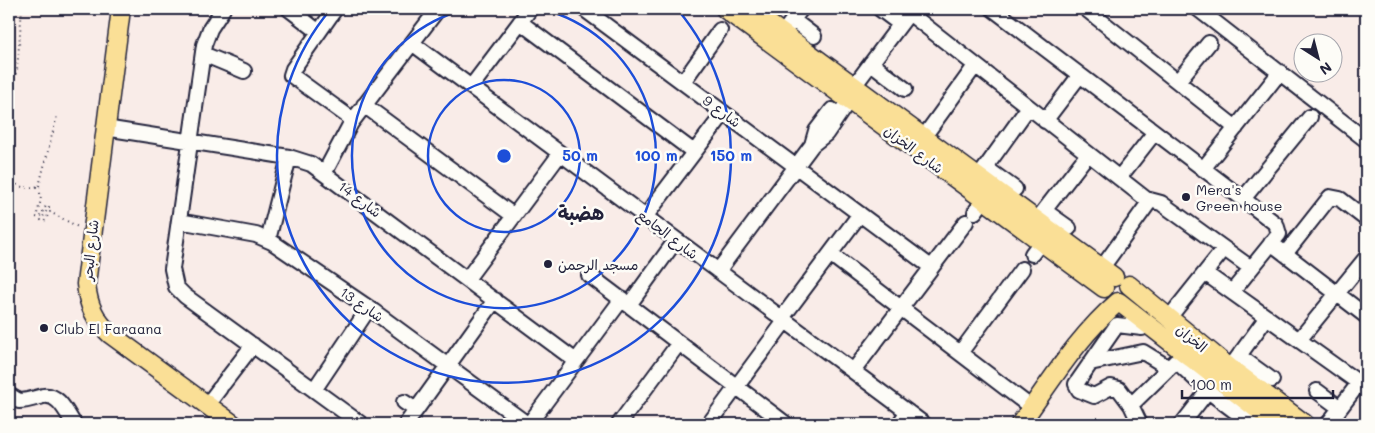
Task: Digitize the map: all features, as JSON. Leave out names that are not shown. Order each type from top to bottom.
[{"type":"main road","name":"شارع البحر","points":[[121,9],[86,284],[88,300],[94,315],[110,334],[233,424]]},
{"type":"main road","name":"شارع الخزان","points":[[730,18],[792,21],[847,90],[854,104],[974,212],[1036,248],[1110,282]]},
{"type":"main road","name":"شارع الخزان","points":[[730,18],[982,173],[1040,216],[1110,282]]},
{"type":"main road","points":[[1020,424],[1064,363],[1101,317],[1128,294],[1110,282],[1064,363]]},
{"type":"main road","name":"الخزان","points":[[1110,282],[1168,319],[1224,373],[1305,424]]},
{"type":"main road","points":[[1118,302],[1139,322],[1171,343],[1224,373],[1275,424]]},
{"type":"street","points":[[223,9],[210,29],[203,54],[172,269],[176,287],[185,296],[361,424]]},
{"type":"street","points":[[289,9],[319,32]]},
{"type":"street","points":[[335,9],[293,69],[292,75],[353,120]]},
{"type":"street","points":[[325,172],[353,120],[438,9]]},
{"type":"street","points":[[471,87],[530,9]]},
{"type":"street","name":"شارع 9","points":[[584,9],[932,267]]},
{"type":"street","points":[[880,9],[907,15],[1150,201],[1161,203],[1251,268]]},
{"type":"street","points":[[993,9],[1243,198],[1278,227],[1279,234],[1232,292]]},
{"type":"street","points":[[1086,9],[1236,128]]},
{"type":"street","points":[[1198,9],[1366,140]]},
{"type":"street","points":[[812,145],[816,131],[831,110],[871,63],[907,15]]},
{"type":"street","points":[[683,82],[730,18]]},
{"type":"street","points":[[792,21],[814,36]]},
{"type":"street","points":[[520,22],[694,152]]},
{"type":"street","name":"شارع الجامع","points":[[412,43],[783,320],[854,370],[924,424]]},
{"type":"street","points":[[1178,81],[1209,43]]},
{"type":"street","points":[[203,54],[244,71]]},
{"type":"street","points":[[871,63],[905,89]]},
{"type":"street","points":[[923,138],[975,66]]},
{"type":"street","points":[[1203,169],[1280,72]]},
{"type":"street","points":[[1045,121],[1080,75]]},
{"type":"street","points":[[718,271],[812,145],[826,134],[843,108],[854,104]]},
{"type":"street","points":[[364,105],[514,216]]},
{"type":"street","points":[[1015,189],[982,173],[1028,108]]},
{"type":"street","points":[[645,217],[724,113]]},
{"type":"street","points":[[1243,198],[1310,116]]},
{"type":"street","name":"شارع 14","points":[[105,128],[289,157],[311,164],[325,172],[576,361]]},
{"type":"street","points":[[1119,178],[1155,132]]},
{"type":"street","points":[[467,279],[560,154]]},
{"type":"street","points":[[1069,228],[1040,216],[1088,154]]},
{"type":"street","points":[[268,240],[289,157]]},
{"type":"street","points":[[1285,254],[1330,197],[1340,199],[1366,219]]},
{"type":"street","points":[[1110,282],[1150,201]]},
{"type":"street","points":[[854,370],[974,212]]},
{"type":"street","points":[[709,424],[860,214]]},
{"type":"street","name":"شارع 13","points":[[179,222],[256,235],[268,240],[369,308],[528,424]]},
{"type":"street","points":[[528,424],[576,361],[676,240]]},
{"type":"street","points":[[1271,243],[1366,316]]},
{"type":"street","points":[[1168,319],[1224,249]]},
{"type":"street","points":[[830,254],[1032,408]]},
{"type":"street","points":[[1299,340],[1366,258]]},
{"type":"street","points":[[960,353],[1022,269]]},
{"type":"street","points":[[1206,273],[1364,385],[1340,408],[1329,424]]},
{"type":"street","points":[[589,275],[786,424]]},
{"type":"street","points":[[406,424],[495,300]]},
{"type":"street","points":[[314,390],[369,308]]},
{"type":"street","points":[[1182,424],[1267,317]]},
{"type":"street","points":[[1140,424],[1131,405],[1116,387],[1108,388],[1094,396],[1079,390],[1076,384],[1117,325],[1139,322],[1146,352],[1165,366]]},
{"type":"street","points":[[619,424],[679,343]]},
{"type":"street","points":[[1165,366],[1158,352],[1164,345],[1171,343]]},
{"type":"street","points":[[207,405],[253,344]]},
{"type":"street","points":[[1090,363],[1146,352]]},
{"type":"street","points":[[1131,405],[1165,366],[1176,361],[1224,373],[1272,380]]},
{"type":"street","points":[[1224,373],[1252,424]]},
{"type":"street","points":[[1317,391],[1340,408]]},
{"type":"street","points":[[9,395],[19,401],[43,396],[53,397],[74,424]]},
{"type":"street","points":[[404,402],[416,410]]},
{"type":"street","points":[[899,424],[908,412]]},
{"type":"path","points":[[9,93],[17,70],[22,9]]},
{"type":"path","points":[[9,73],[17,70]]},
{"type":"path","points":[[57,116],[39,186],[41,200],[36,216],[39,218],[46,206],[49,207],[41,220],[44,222],[50,212],[61,220],[92,232]]},
{"type":"path","points":[[9,160],[9,166]]},
{"type":"path","points":[[9,178],[16,186],[28,189],[39,186]]},
{"type":"place","name":"Mera's Green house","points":[[1186,197]]},
{"type":"place","name":"مسجد الرحمن","points":[[548,264]]},
{"type":"place","name":"Club El Faraana","points":[[44,328]]},
{"type":"district","name":"هضبة","points":[[581,212]]}]
